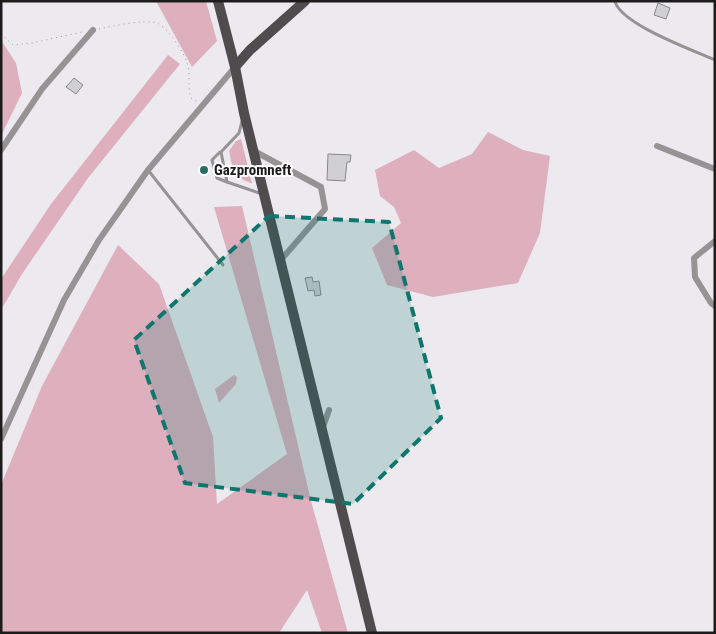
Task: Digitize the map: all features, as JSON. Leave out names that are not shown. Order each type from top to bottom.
[{"type":"main road","points":[[218,1],[372,633]]},
{"type":"main road","points":[[235,66],[250,50],[305,1]]},
{"type":"street","points":[[1,150],[42,89],[93,30]]},
{"type":"street","points":[[1,439],[64,300],[99,240],[148,170],[235,66]]},
{"type":"street","points":[[657,146],[715,169]]},
{"type":"street","points":[[254,151],[320,187],[325,209],[282,266]]},
{"type":"street","points":[[715,241],[694,258],[695,277],[711,303],[715,306]]},
{"type":"street","points":[[322,431],[329,410]]},
{"type":"lane","points":[[615,1],[616,7],[626,18],[715,60]]},
{"type":"lane","points":[[244,113],[239,133],[212,160],[216,178],[265,195]]},
{"type":"lane","points":[[221,152],[227,182]]},
{"type":"lane","points":[[148,170],[222,264]]},
{"type":"path","points":[[1,34],[13,45],[140,22],[157,23],[172,36],[188,64],[188,89],[191,98],[203,105]]},
{"type":"highlighted area","points":[[269,216],[389,222],[441,418],[353,504],[185,483],[134,340]]},
{"type":"shaded area","points":[[156,1],[206,1],[217,41],[192,67]]},
{"type":"shaded area","points":[[1,40],[16,63],[22,93],[1,136]]},
{"type":"shaded area","points":[[168,55],[180,64],[88,178],[22,274],[1,310],[1,279],[51,204]]},
{"type":"shaded area","points":[[488,132],[523,150],[550,156],[540,233],[518,283],[433,297],[387,285],[372,248],[401,223],[394,207],[380,196],[375,170],[414,150],[439,168],[472,154]]},
{"type":"shaded area","points":[[241,139],[252,183],[234,175],[229,151],[236,141]]},
{"type":"shaded area","points":[[242,206],[311,501],[348,633],[322,633],[307,590],[279,633],[1,633],[1,485],[42,386],[118,245],[159,284],[213,437],[217,504],[287,454],[214,207]]},
{"type":"shaded area","points":[[234,375],[237,377],[236,384],[219,403],[215,389]]},
{"type":"building","points":[[658,3],[670,8],[666,19],[654,15]]},
{"type":"building","points":[[74,78],[83,85],[76,94],[66,87]]},
{"type":"building","points":[[328,154],[351,155],[350,162],[347,162],[345,181],[327,180]]},
{"type":"building","points":[[312,277],[313,282],[319,281],[321,295],[315,296],[314,290],[308,291],[305,278]]},
{"type":"place","name":"Gazpromneft","points":[[204,170]]}]
